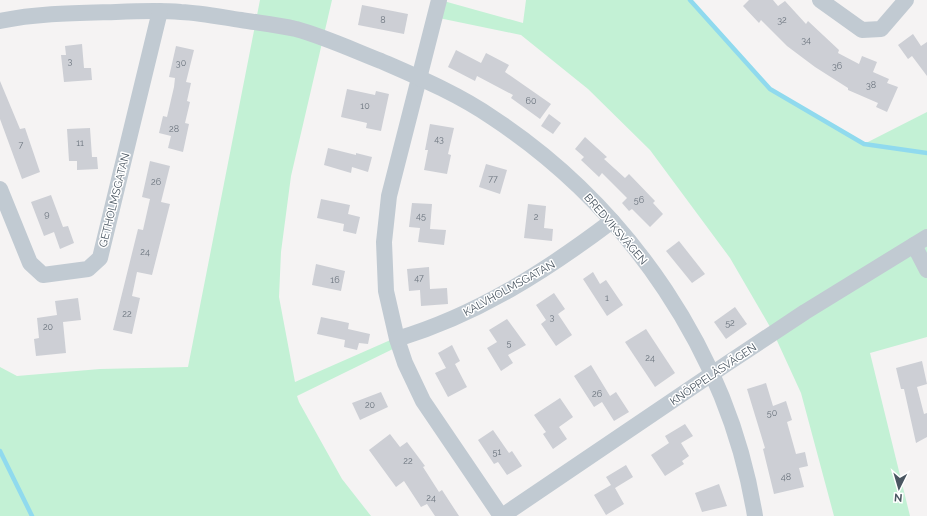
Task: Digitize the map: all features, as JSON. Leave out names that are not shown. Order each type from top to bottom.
[{"type":"street","points":[[439,0],[389,196],[386,218],[384,266],[386,291],[397,339],[405,363],[423,401],[502,516]]},
{"type":"street","points":[[820,0],[862,30],[881,29],[906,0]]},
{"type":"street","points":[[0,21],[62,13],[160,11],[185,12],[260,22],[294,29],[330,40],[419,78]]},
{"type":"street","name":"GETHOLMSGATAN","points":[[0,189],[30,263],[43,274],[88,268],[100,258],[160,11]]},
{"type":"street","name":"BREDVIKSVÄGEN","points":[[419,78],[468,102],[517,135],[570,178],[612,221],[642,256],[674,305],[711,374],[733,426],[746,472],[755,516]]},
{"type":"street","name":"KALVHOLMSGATAN","points":[[397,339],[417,333],[459,316],[500,296],[558,261],[612,221]]},
{"type":"street","points":[[921,241],[927,270]]},
{"type":"street","name":"KNÖPPELÅSVÄGEN","points":[[502,516],[805,312],[921,241]]},
{"type":"green space","points":[[260,0],[332,0],[291,176],[281,252],[279,297],[295,382],[395,338],[397,347],[297,396],[342,479],[371,516],[0,516],[0,367],[17,376],[100,369],[188,367]]},
{"type":"green space","points":[[440,0],[523,23],[526,0],[689,0],[770,89],[864,144],[927,112],[927,337],[870,353],[910,516],[834,516],[801,393],[773,332],[730,258],[650,150],[588,89],[521,35],[434,17]]},
{"type":"building","points":[[749,0],[773,0],[778,6],[785,1],[806,24],[808,21],[839,50],[838,53],[859,64],[862,56],[877,62],[873,72],[889,79],[887,83],[898,87],[887,112],[876,107],[878,103],[848,90],[848,88],[815,67],[787,46],[761,20],[759,23],[743,6]]},
{"type":"building","points":[[362,5],[408,14],[404,34],[358,25]]},
{"type":"building","points":[[913,34],[921,46],[927,42],[927,76],[912,56],[908,59],[898,45]]},
{"type":"building","points":[[82,44],[84,68],[91,68],[92,80],[64,82],[61,55],[66,55],[65,46]]},
{"type":"building","points":[[176,46],[194,50],[186,82],[191,83],[187,101],[190,102],[185,123],[189,124],[183,152],[168,148],[171,136],[159,133],[163,116],[167,117],[174,87],[175,78],[169,77]]},
{"type":"building","points":[[456,50],[481,63],[486,53],[509,65],[505,72],[551,104],[540,119],[511,98],[513,95],[477,76],[475,81],[448,67]]},
{"type":"building","points":[[0,81],[20,129],[25,128],[40,172],[22,179],[0,119]]},
{"type":"building","points":[[347,89],[375,95],[376,91],[389,94],[381,131],[366,128],[367,123],[341,117]]},
{"type":"building","points":[[549,114],[561,123],[553,134],[541,126]]},
{"type":"building","points":[[430,124],[454,128],[448,154],[451,155],[447,174],[424,170],[428,150],[425,150]]},
{"type":"building","points":[[90,128],[92,157],[97,157],[98,169],[77,170],[77,161],[69,161],[67,129]]},
{"type":"building","points":[[585,137],[607,157],[604,159],[625,178],[629,174],[655,201],[653,203],[663,214],[650,227],[632,209],[629,211],[622,203],[627,198],[602,173],[599,177],[581,160],[584,157],[575,149]]},
{"type":"building","points":[[328,148],[356,155],[356,153],[372,157],[368,172],[352,167],[351,173],[324,165]]},
{"type":"building","points":[[150,161],[170,166],[161,202],[170,204],[152,275],[137,272],[132,296],[140,298],[132,334],[113,330],[138,229],[143,230],[150,199],[142,197]]},
{"type":"building","points":[[486,164],[507,170],[500,194],[479,187]]},
{"type":"building","points":[[51,195],[63,227],[68,226],[74,243],[60,249],[54,232],[44,236],[31,202]]},
{"type":"building","points":[[321,199],[350,205],[348,214],[360,217],[356,234],[343,231],[344,224],[317,218]]},
{"type":"building","points":[[412,203],[432,204],[430,229],[446,230],[444,245],[418,242],[420,228],[409,227]]},
{"type":"building","points":[[528,204],[546,206],[544,228],[553,229],[552,241],[524,238]]},
{"type":"building","points":[[679,241],[705,274],[692,283],[666,251]]},
{"type":"building","points":[[316,264],[345,271],[341,291],[312,285]]},
{"type":"building","points":[[429,267],[430,289],[447,288],[448,304],[421,306],[420,290],[409,291],[407,269]]},
{"type":"building","points":[[593,272],[600,284],[606,280],[623,305],[607,316],[583,279]]},
{"type":"building","points":[[554,293],[565,309],[558,314],[572,335],[556,346],[541,324],[546,320],[536,305]]},
{"type":"building","points":[[78,298],[81,320],[63,322],[66,353],[36,356],[34,339],[39,338],[37,318],[57,315],[55,301]]},
{"type":"building","points":[[735,307],[747,324],[726,339],[714,322]]},
{"type":"building","points":[[321,317],[349,323],[348,329],[370,334],[368,344],[359,343],[357,350],[344,347],[345,340],[317,334]]},
{"type":"building","points":[[507,319],[526,345],[508,355],[513,363],[501,371],[487,348],[497,342],[489,330]]},
{"type":"building","points":[[646,329],[675,373],[655,387],[625,342]]},
{"type":"building","points":[[452,345],[460,361],[455,364],[467,387],[448,397],[435,373],[446,368],[438,353]]},
{"type":"building","points":[[922,361],[927,384],[917,387],[924,414],[927,413],[927,437],[916,443],[904,389],[901,389],[896,368]]},
{"type":"building","points":[[591,365],[610,396],[616,392],[629,412],[614,421],[602,402],[594,407],[574,376]]},
{"type":"building","points":[[766,383],[773,406],[786,401],[792,420],[787,422],[796,454],[805,452],[808,466],[799,468],[804,487],[774,494],[763,449],[765,448],[747,389]]},
{"type":"building","points":[[381,392],[388,407],[360,420],[352,403]]},
{"type":"building","points":[[560,398],[573,417],[559,427],[567,439],[553,449],[543,434],[546,432],[534,415]]},
{"type":"building","points":[[685,424],[693,436],[681,443],[689,456],[682,461],[684,464],[665,476],[651,455],[669,443],[665,436]]},
{"type":"building","points":[[493,430],[509,453],[512,451],[522,466],[507,475],[498,462],[494,464],[478,440]]},
{"type":"building","points":[[390,434],[400,447],[407,442],[425,466],[423,467],[439,492],[442,490],[459,516],[435,516],[427,504],[421,507],[404,481],[396,487],[369,450]]},
{"type":"building","points":[[626,465],[633,477],[615,488],[624,504],[606,515],[594,495],[611,485],[606,477]]},
{"type":"building","points":[[719,484],[727,506],[702,512],[695,493]]},
{"type":"waterway","points":[[690,0],[770,89],[864,144],[927,153]]},
{"type":"waterway","points":[[0,451],[32,516]]}]
